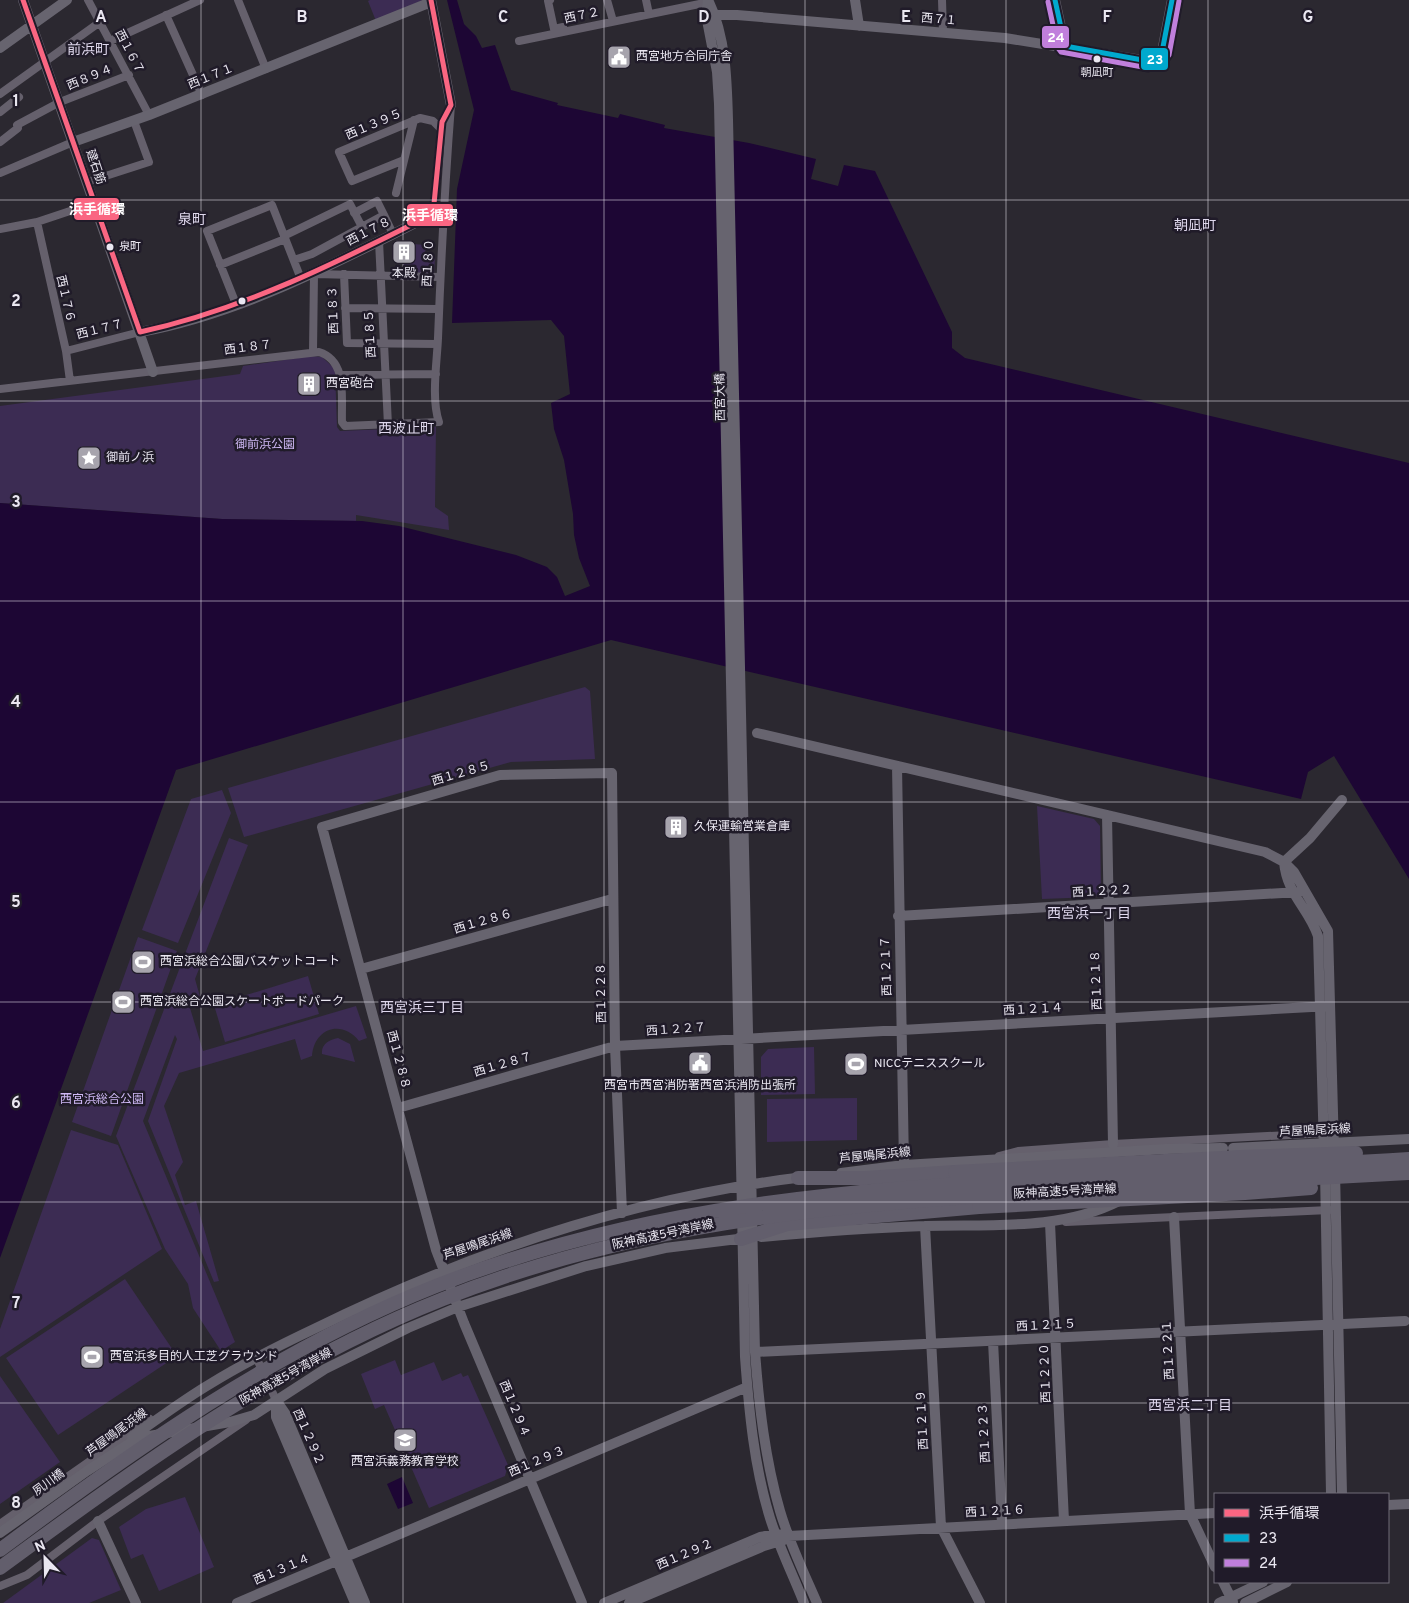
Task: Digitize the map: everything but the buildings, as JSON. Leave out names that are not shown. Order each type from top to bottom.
[{"type":"highway","points":[[798,1178],[866,1178],[1240,1157],[1409,1153]]},
{"type":"highway","name":"阪神高速5号湾岸線","points":[[0,1550],[117,1465],[221,1396],[280,1361],[388,1307],[437,1286],[505,1262],[593,1235],[710,1210],[836,1193],[952,1184],[1409,1160]]},
{"type":"highway","points":[[750,1236],[787,1224],[979,1207],[1245,1193],[1409,1175]]},
{"type":"highway","name":"阪神高速5号湾岸線","points":[[0,1568],[126,1476],[287,1374],[374,1330],[442,1300],[543,1264],[596,1249],[711,1224],[835,1207],[954,1198],[1409,1175]]},
{"type":"street","name":"建石筋","points":[[23,0],[46,61],[153,372]]},
{"type":"street","points":[[0,48],[67,0]]},
{"type":"street","name":"西１６７","points":[[88,0],[149,115]]},
{"type":"street","points":[[110,41],[200,0]]},
{"type":"street","points":[[238,0],[266,69]]},
{"type":"street","points":[[550,0],[548,0],[554,29],[584,22],[595,25]]},
{"type":"street","points":[[608,0],[613,22]]},
{"type":"street","points":[[646,0],[649,14]]},
{"type":"street","points":[[854,0],[859,26]]},
{"type":"street","points":[[942,0],[943,32]]},
{"type":"street","points":[[1055,0],[1065,46]]},
{"type":"street","name":"西７１","points":[[711,15],[943,32],[1065,46],[1148,61],[1158,58],[1163,49],[1172,0]]},
{"type":"street","points":[[431,1],[451,105]]},
{"type":"street","name":"西１７１","points":[[0,174],[73,142],[202,95],[431,1]]},
{"type":"street","points":[[709,1],[711,15]]},
{"type":"street","name":"西７２","points":[[519,41],[709,1]]},
{"type":"street","points":[[166,15],[202,95]]},
{"type":"street","name":"西宮大橋","points":[[711,15],[721,71],[736,723]]},
{"type":"street","points":[[0,94],[100,22]]},
{"type":"street","name":"西８９４","points":[[0,142],[18,128],[17,125],[60,102],[129,75]]},
{"type":"street","points":[[0,112],[19,97]]},
{"type":"street","name":"西１７８","points":[[140,332],[199,319],[314,274],[433,214],[441,129],[451,105]]},
{"type":"street","name":"西１８０","points":[[388,425],[439,422],[436,414],[436,374],[439,277],[451,105]]},
{"type":"street","name":"西１３９５","points":[[404,160],[352,181],[339,152],[414,120],[425,118],[438,125],[441,129]]},
{"type":"street","points":[[396,193],[414,120]]},
{"type":"street","points":[[87,182],[149,162],[134,121]]},
{"type":"street","points":[[354,213],[377,201],[394,234]]},
{"type":"street","points":[[0,229],[36,222],[94,202]]},
{"type":"street","points":[[220,264],[285,237],[350,204],[362,227]]},
{"type":"street","points":[[236,304],[207,231],[272,205],[301,279]]},
{"type":"street","points":[[294,260],[312,254],[384,215]]},
{"type":"street","name":"西１７６","points":[[36,222],[66,351],[70,381]]},
{"type":"street","name":"西１８５","points":[[379,241],[388,425]]},
{"type":"street","points":[[388,425],[343,425],[341,375],[331,358],[312,351],[314,274],[439,277]]},
{"type":"street","name":"西１８３","points":[[344,274],[347,343],[438,344]]},
{"type":"street","points":[[345,308],[438,309]]},
{"type":"street","name":"西１７７","points":[[66,351],[140,332]]},
{"type":"street","name":"西１８７","points":[[0,389],[153,372],[312,351]]},
{"type":"street","points":[[341,375],[436,374]]},
{"type":"street","points":[[736,723],[750,1038],[752,1184],[747,1387],[756,1458],[765,1499],[778,1538],[804,1603]]},
{"type":"street","points":[[736,723],[740,1186],[750,1236],[755,1352],[768,1456],[776,1493],[789,1536],[817,1603]]},
{"type":"street","points":[[757,733],[1265,852],[1284,862],[1294,872],[1328,931],[1325,1007]]},
{"type":"street","name":"西１２１７","points":[[897,766],[898,916],[904,1165]]},
{"type":"street","name":"西１２８５","points":[[322,827],[500,775],[612,773]]},
{"type":"street","name":"西１２２８","points":[[612,773],[615,1046],[622,1212]]},
{"type":"street","points":[[1284,862],[1310,838],[1342,800]]},
{"type":"street","name":"西１２１８","points":[[1107,815],[1113,1144]]},
{"type":"street","name":"西１２８８","points":[[322,827],[398,1108],[444,1270],[458,1307]]},
{"type":"street","points":[[1284,862],[1286,879],[1315,927],[1318,936],[1325,1007],[1329,1133],[1336,1210],[1342,1493]]},
{"type":"street","name":"西１２２２","points":[[898,916],[1306,892]]},
{"type":"street","name":"西１２８６","points":[[361,969],[612,899]]},
{"type":"street","name":"西１２１４","points":[[738,1039],[1325,1007]]},
{"type":"street","name":"西１２２７","points":[[615,1046],[738,1039]]},
{"type":"street","name":"西１２８７","points":[[398,1108],[615,1046]]},
{"type":"street","points":[[987,1160],[1018,1151],[1329,1133]]},
{"type":"street","points":[[1329,1133],[1325,1210],[1332,1493]]},
{"type":"street","name":"芦屋鳴尾浜線","points":[[87,1471],[105,1455],[182,1402],[256,1357],[345,1314],[444,1270],[534,1239],[622,1212],[752,1184],[904,1165],[1166,1149],[1409,1140]]},
{"type":"street","name":"芦屋鳴尾浜線","points":[[87,1471],[138,1438],[230,1422],[254,1414],[325,1369],[458,1307],[586,1266],[665,1248],[750,1236],[925,1226],[1050,1223],[1104,1209],[1203,1156],[1228,1148]]},
{"type":"street","points":[[1050,1223],[1336,1210]]},
{"type":"street","name":"西１２２１","points":[[1174,1217],[1190,1514],[1214,1565]]},
{"type":"street","name":"西１２２０","points":[[1050,1223],[1057,1338],[1064,1521]]},
{"type":"street","name":"西１２１９","points":[[925,1226],[941,1527],[980,1603]]},
{"type":"street","name":"西１２９４","points":[[458,1307],[582,1603]]},
{"type":"street","name":"西１２１５","points":[[755,1352],[1405,1321]]},
{"type":"street","name":"西１２２３","points":[[993,1341],[1002,1524]]},
{"type":"street","points":[[256,1357],[276,1400]]},
{"type":"street","name":"西１２９３","points":[[341,1558],[747,1387]]},
{"type":"street","name":"西１２９２","points":[[276,1400],[276,1417],[341,1558],[366,1603]]},
{"type":"street","points":[[0,1524],[155,1414],[182,1402]]},
{"type":"street","points":[[0,1586],[26,1575],[98,1521],[254,1414]]},
{"type":"street","name":"夙川橋","points":[[0,1533],[87,1471]]},
{"type":"street","points":[[1389,1505],[1409,1504]]},
{"type":"street","name":"西１２１６","points":[[778,1538],[941,1527],[1214,1513]]},
{"type":"street","points":[[98,1521],[136,1603]]},
{"type":"street","name":"西１２９２","points":[[604,1603],[760,1537],[778,1538]]},
{"type":"street","name":"西１２９２","points":[[629,1603],[764,1546],[778,1538]]},
{"type":"street","name":"西１２９２","points":[[341,1558],[355,1603]]},
{"type":"street","name":"西１３１４","points":[[237,1603],[341,1558]]},
{"type":"street","points":[[1224,1583],[1232,1600]]},
{"type":"street","points":[[1220,1603],[1232,1600],[1261,1583]]},
{"type":"street","points":[[1245,1603],[1285,1583]]},
{"type":"green space","points":[[423,0],[376,21],[368,1]]},
{"type":"green space","points":[[413,244],[426,245],[425,256],[435,257],[434,273],[403,272],[404,259],[413,259]]},
{"type":"green space","name":"御前浜公園","points":[[311,356],[322,357],[335,369],[337,427],[340,431],[436,427],[435,507],[448,516],[449,530],[356,515],[356,521],[222,519],[0,503],[0,406],[240,374],[243,366]]},
{"type":"green space","points":[[585,687],[590,691],[595,759],[511,762],[244,837],[228,788]]},
{"type":"green space","points":[[222,790],[231,813],[178,943],[142,930],[191,799]]},
{"type":"green space","points":[[1037,806],[1094,819],[1100,826],[1101,890],[1095,897],[1042,899]]},
{"type":"green space","points":[[229,838],[248,845],[195,979],[202,1004],[190,1008],[203,1051],[356,1006],[367,1038],[359,1041],[345,1030],[330,1030],[323,1033],[318,1039],[312,1056],[301,1060],[295,1039],[179,1073],[164,1106],[183,1162],[175,1175],[185,1205],[196,1201],[219,1281],[214,1282],[148,1121],[177,1039],[175,1035],[143,1121],[235,1342],[221,1351],[193,1308],[188,1284],[165,1249],[116,1136]]},
{"type":"green space","name":"西宮浜総合公園","points":[[138,937],[177,951],[111,1136],[72,1122]]},
{"type":"green space","points":[[308,976],[319,1014],[225,1042],[214,1005]]},
{"type":"green space","points":[[338,1038],[350,1044],[355,1062],[322,1054],[326,1043]]},
{"type":"green space","points":[[814,1047],[815,1094],[761,1095],[761,1057],[768,1049]]},
{"type":"green space","points":[[857,1098],[857,1140],[767,1142],[767,1099]]},
{"type":"green space","points":[[71,1130],[118,1145],[162,1249],[0,1357],[0,1329]]},
{"type":"green space","name":"西宮浜多目的人工芝グラウンド","points":[[125,1279],[177,1356],[58,1435],[6,1358]]},
{"type":"green space","points":[[395,1360],[401,1375],[434,1362],[442,1381],[461,1373],[463,1377],[468,1375],[508,1465],[505,1476],[429,1508],[384,1405],[375,1409],[361,1374]]},
{"type":"green space","points":[[0,1376],[60,1462],[0,1504]]},
{"type":"green space","points":[[185,1497],[214,1567],[159,1591],[143,1554],[131,1559],[119,1527],[146,1509]]},
{"type":"green space","points":[[92,1538],[99,1540],[121,1590],[89,1603],[3,1603]]},
{"type":"shaded area","points":[[447,0],[457,0],[464,24],[476,36],[482,48],[495,45],[511,90],[558,103],[557,105],[618,118],[620,114],[665,125],[664,128],[749,143],[816,159],[811,179],[838,186],[844,165],[875,171],[952,332],[952,348],[965,358],[1409,463],[1409,879],[1334,756],[1308,772],[1301,799],[611,640],[176,770],[0,1258],[0,503],[222,519],[362,521],[399,526],[516,555],[547,567],[557,577],[565,596],[590,586],[579,558],[574,535],[573,514],[564,460],[554,429],[551,403],[570,394],[564,336],[551,320],[452,323],[457,189],[474,110]]},
{"type":"shaded area","points":[[402,1477],[413,1503],[398,1509],[387,1484]]},
{"type":"transit line","name":"浜手循環","points":[[23,0],[140,332],[217,311],[254,297],[326,266],[433,214],[442,122],[451,105],[431,0]]},
{"type":"transit line","name":"23","points":[[1055,0],[1065,46],[1148,61],[1158,58],[1162,52],[1172,0]]},
{"type":"transit line","name":"24","points":[[1048,2],[1058,48],[1061,52],[1148,68],[1162,64],[1169,55],[1179,1]]},
{"type":"place","name":"西宮地方合同庁舎","points":[[619,57]]},
{"type":"place","name":"朝凪町","points":[[1097,59]]},
{"type":"place","name":"泉町","points":[[110,247]]},
{"type":"place","name":"本殿","points":[[404,252]]},
{"type":"place","name":"西宮砲台","points":[[309,384]]},
{"type":"place","name":"御前ノ浜","points":[[89,458]]},
{"type":"place","name":"久保運輸営業倉庫","points":[[676,827]]},
{"type":"place","name":"西宮浜総合公園バスケットコート","points":[[143,962]]},
{"type":"place","name":"西宮浜総合公園スケートボードパーク","points":[[123,1002]]},
{"type":"place","name":"西宮市西宮消防署西宮浜消防出張所","points":[[700,1063]]},
{"type":"place","name":"NICCテニススクール","points":[[856,1064]]},
{"type":"place","name":"西宮浜多目的人工芝グラウンド","points":[[92,1357]]},
{"type":"place","name":"西宮浜義務教育学校","points":[[405,1440]]},
{"type":"district","name":"前浜町","points":[[88,50]]},
{"type":"district","name":"泉町","points":[[192,220]]},
{"type":"district","name":"朝凪町","points":[[1195,226]]},
{"type":"district","name":"西波止町","points":[[406,429]]},
{"type":"district","name":"西宮浜一丁目","points":[[1089,914]]},
{"type":"district","name":"西宮浜三丁目","points":[[422,1008]]},
{"type":"district","name":"西宮浜二丁目","points":[[1190,1406]]}]
